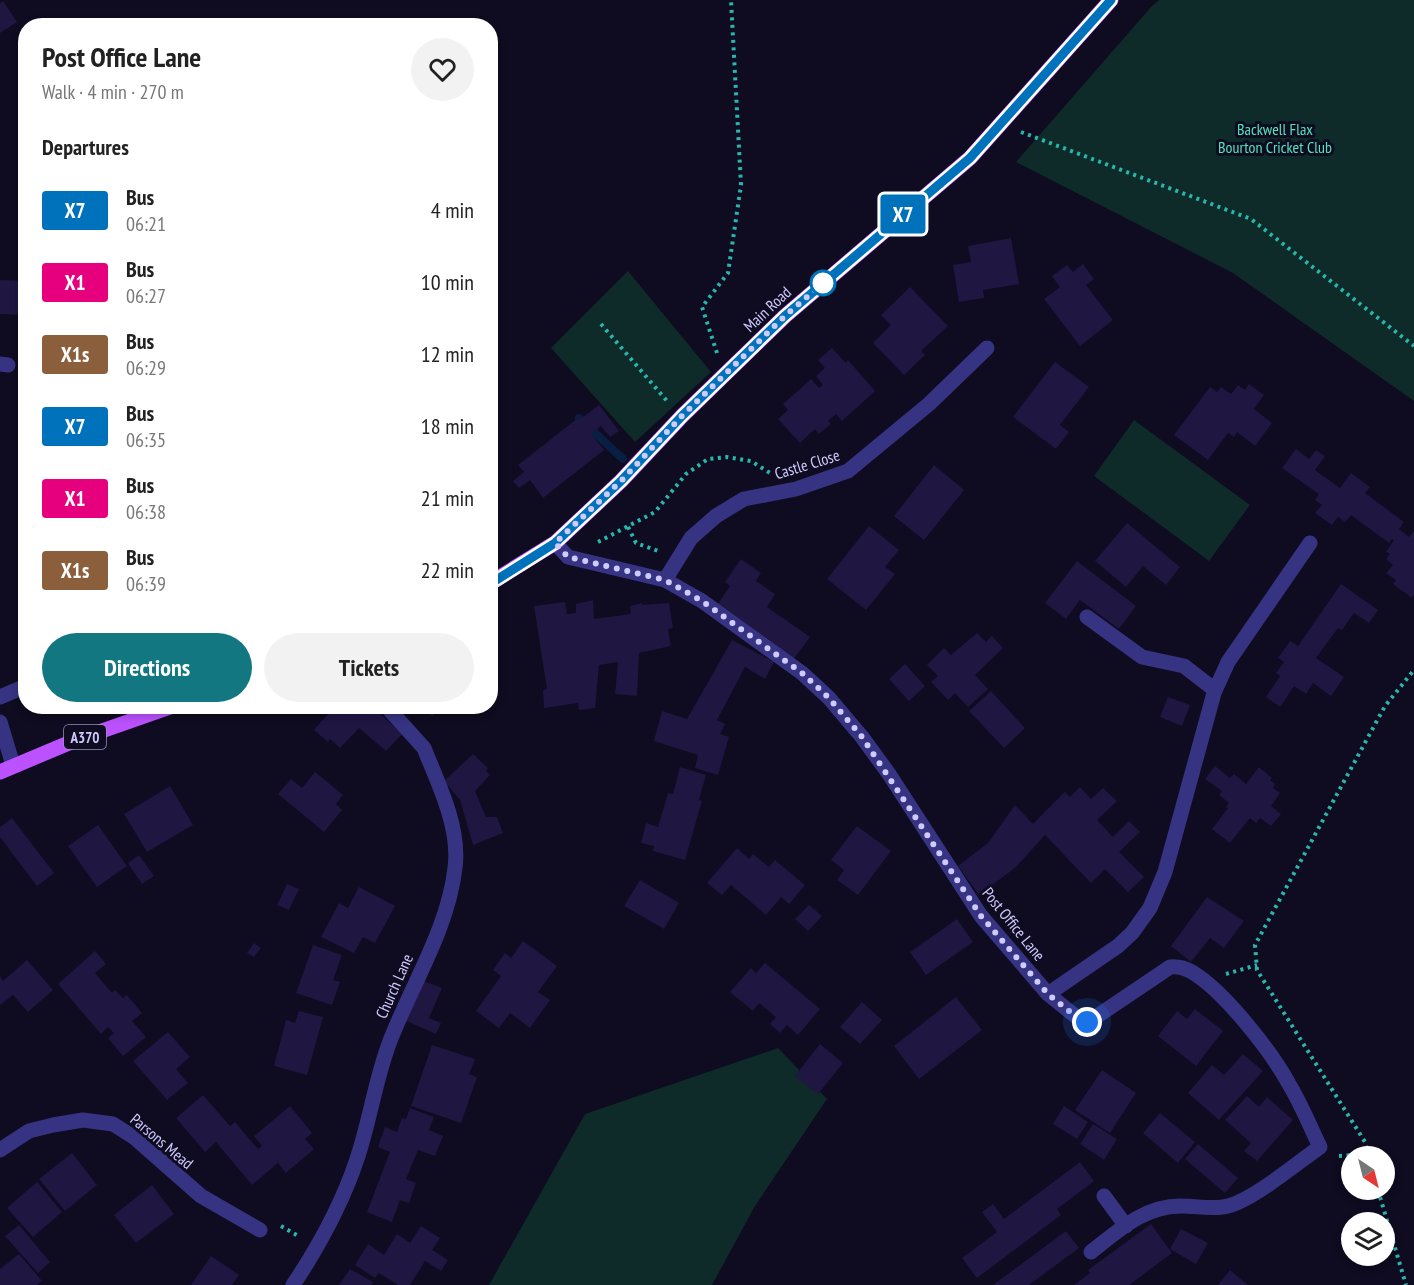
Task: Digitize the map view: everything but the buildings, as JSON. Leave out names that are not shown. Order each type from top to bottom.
[{"type":"main road","name":"Main Road","points":[[498,579],[555,543],[621,481],[682,416],[785,316],[970,158],[1111,0]]},
{"type":"main road","name":"A370","points":[[7,769],[76,740],[150,714]]},
{"type":"street","name":"Castle Close","points":[[665,580],[683,548],[701,528],[739,501],[796,489],[835,477],[853,468],[929,404],[987,348]]},
{"type":"street","points":[[555,543],[568,557]]},
{"type":"street","points":[[1048,994],[1118,946],[1132,933],[1150,908],[1165,872],[1215,690],[1228,662],[1310,543]]},
{"type":"street","name":"Post Office Lane","points":[[568,557],[665,580],[702,601],[802,673],[829,698],[862,737],[889,774],[981,916],[1048,994],[1079,1019],[1090,1021],[1170,967],[1190,970],[1209,985],[1243,1019],[1264,1046],[1289,1083],[1320,1147]]},
{"type":"street","points":[[1087,617],[1142,657],[1184,666],[1215,690]]},
{"type":"street","points":[[0,698],[18,690]]},
{"type":"street","name":"Church Lane","points":[[293,1285],[337,1209],[353,1169],[389,1044],[444,915],[455,868],[456,851],[450,823],[424,748],[393,714]]},
{"type":"street","points":[[0,722],[7,769]]},
{"type":"street","name":"Parsons Mead","points":[[0,1150],[20,1136],[47,1126],[83,1120],[113,1124],[135,1138],[201,1196],[260,1230]]},
{"type":"street","points":[[1091,1252],[1153,1209],[1181,1205],[1204,1208],[1227,1207],[1246,1199],[1320,1147]]},
{"type":"street","points":[[1104,1196],[1126,1226]]},
{"type":"path","points":[[730,369],[721,362],[702,307],[728,273],[741,185],[731,0]]},
{"type":"path","points":[[1025,134],[1251,219],[1414,346]]},
{"type":"path","points":[[601,324],[674,410]]},
{"type":"path","points":[[568,557],[655,512],[686,474],[714,457],[751,461],[796,489]]},
{"type":"path","points":[[628,527],[636,543],[671,553],[683,548]]},
{"type":"path","points":[[1366,1146],[1257,970],[1255,945],[1385,706],[1414,670]]},
{"type":"path","points":[[1320,1147],[1341,1156]]},
{"type":"path","points":[[1381,1200],[1406,1285]]},
{"type":"path","points":[[260,1230],[267,1217],[316,1247]]},
{"type":"green space","name":"Backwell Flax Bourton Cricket Club","points":[[1159,0],[1414,0],[1414,401],[1233,273],[1016,162]]},
{"type":"green space","points":[[628,271],[711,372],[635,442],[551,348]]},
{"type":"green space","points":[[1134,420],[1250,505],[1209,561],[1094,476]]},
{"type":"green space","points":[[778,1048],[827,1099],[755,1206],[712,1285],[489,1285],[585,1114]]},
{"type":"waterway","points":[[579,418],[623,459]]},
{"type":"bus line","name":"X7","points":[[498,580],[555,543],[621,481],[682,416],[785,316],[970,158],[1111,0]]},
{"type":"route","points":[[823,283],[785,316],[682,416],[621,481],[555,543],[568,557],[665,580],[702,601],[802,673],[829,698],[862,737],[889,774],[981,916],[1048,994],[1079,1019],[1087,1022]]}]
